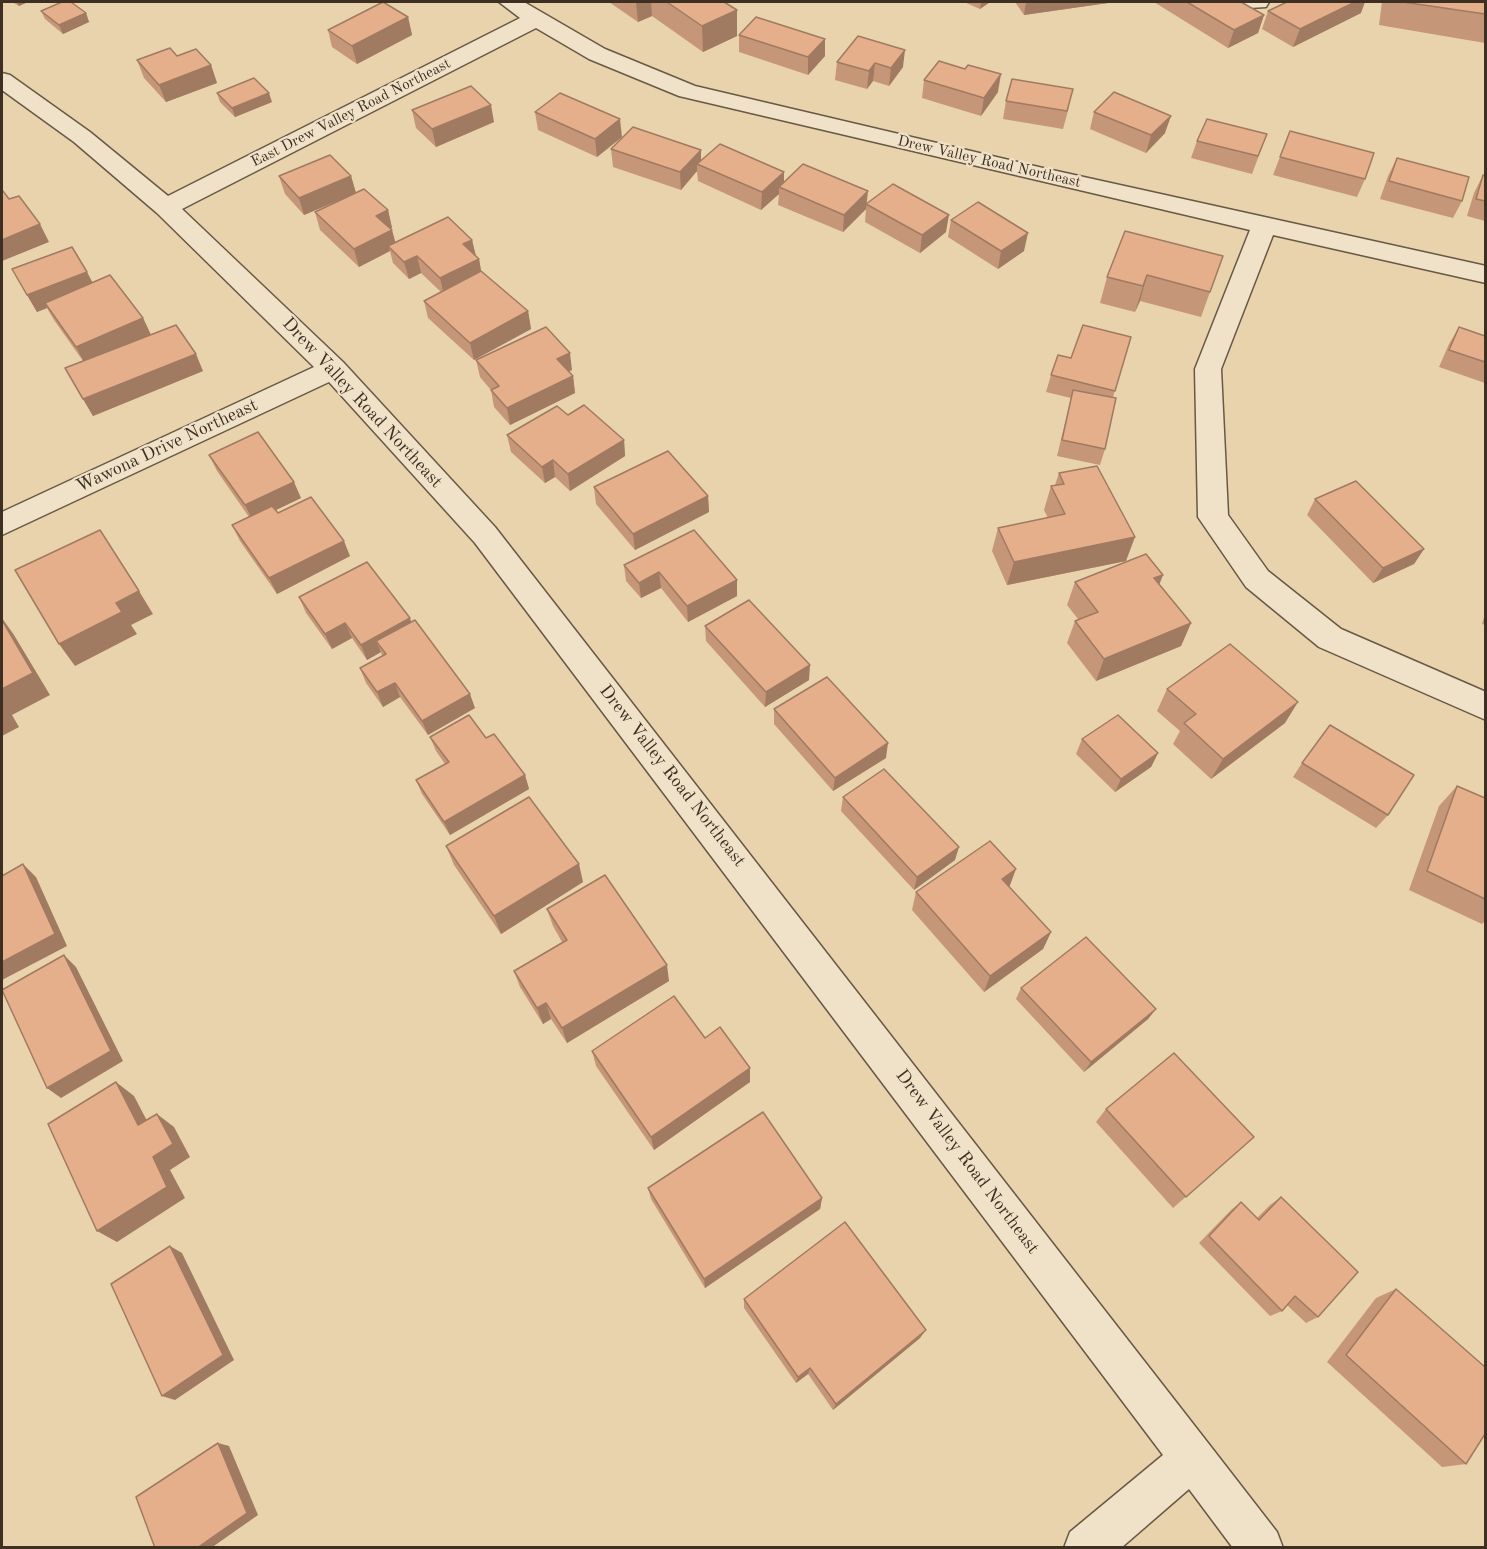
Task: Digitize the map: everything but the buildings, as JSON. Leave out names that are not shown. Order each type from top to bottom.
[{"type":"street","name":"Drew Valley Road Northeast","points":[[510,2],[597,54],[687,91],[1043,176],[1485,275]]},
{"type":"street","points":[[1249,2],[1258,2]]},
{"type":"street","name":"East Drew Valley Road Northeast","points":[[166,207],[536,19]]},
{"type":"street","name":"Drew Valley Road Northeast","points":[[2,80],[82,137],[166,207],[333,369],[485,535],[1261,1548]]},
{"type":"street","points":[[1264,224],[1208,369],[1213,517],[1257,579],[1330,638],[1485,707]]},
{"type":"street","name":"Wawona Drive Northeast","points":[[2,524],[333,369]]},
{"type":"street","points":[[1086,1548],[1193,1458]]}]
